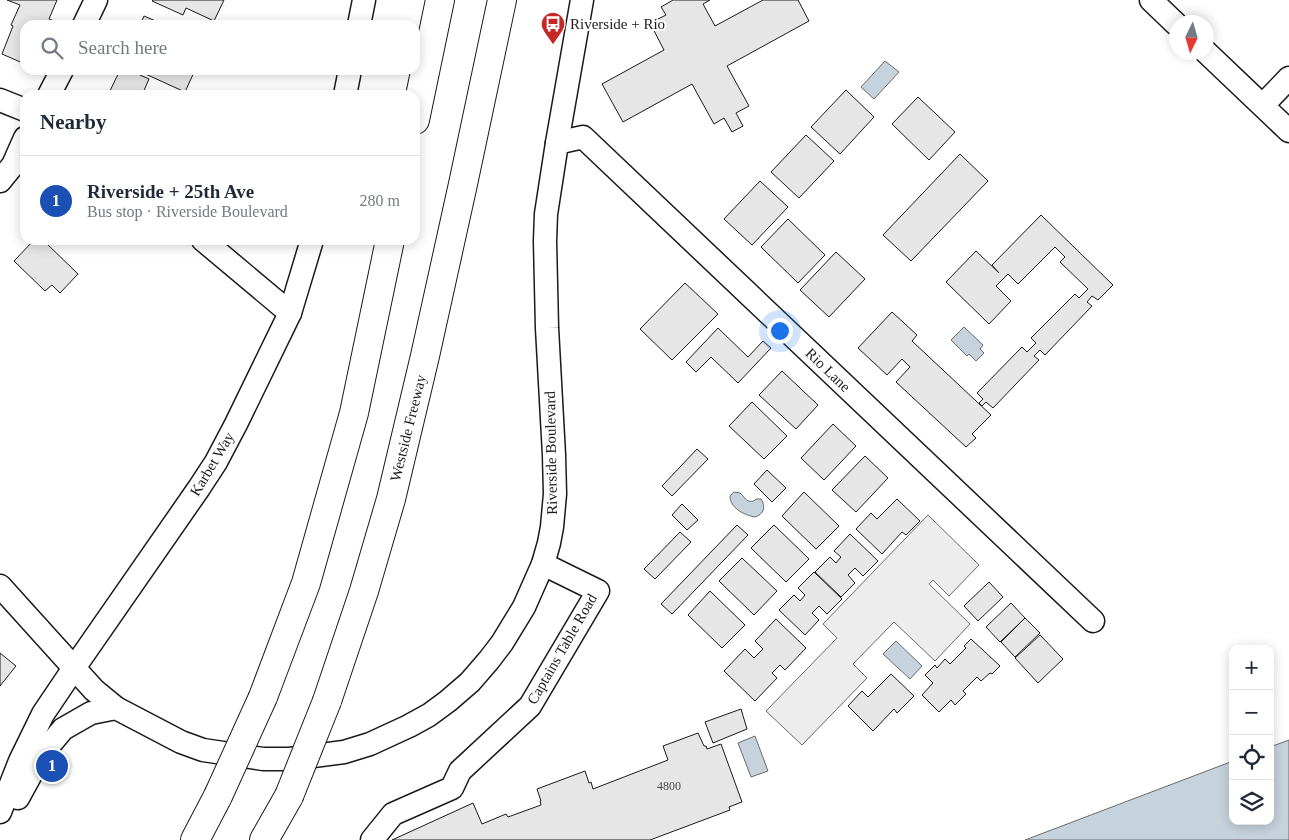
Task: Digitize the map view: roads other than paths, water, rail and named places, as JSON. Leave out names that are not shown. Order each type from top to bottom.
[{"type":"highway","points":[[420,96],[440,0]]},
{"type":"highway","name":"Westside Freeway","points":[[264,840],[289,796],[327,700],[364,591],[391,499],[427,346],[502,0]]},
{"type":"highway","points":[[195,840],[218,796],[263,697],[306,583],[354,413],[389,245]]},
{"type":"street","points":[[86,20],[96,0]]},
{"type":"street","points":[[360,20],[364,0]]},
{"type":"street","name":"Riverside Boulevard","points":[[0,586],[94,690],[116,708],[181,742],[203,750],[263,759],[290,759],[344,752],[370,744],[429,715],[470,682],[514,626],[543,564],[552,526],[555,494],[544,242],[546,214],[557,143],[582,0]]},
{"type":"street","points":[[1151,0],[1169,17]]},
{"type":"street","points":[[1214,59],[1289,130]]},
{"type":"street","points":[[52,90],[59,75]]},
{"type":"street","points":[[346,90],[349,75]]},
{"type":"street","points":[[1263,104],[1289,78]]},
{"type":"street","points":[[0,100],[20,108]]},
{"type":"street","name":"Rio Lane","points":[[557,143],[582,137],[1093,621]]},
{"type":"street","points":[[0,181],[20,148]]},
{"type":"street","points":[[210,245],[290,313]]},
{"type":"street","name":"Karbet Way","points":[[74,668],[216,462],[290,313],[310,245]]},
{"type":"street","name":"Captains Table Road","points":[[372,840],[393,814],[452,788],[460,771],[530,706],[598,591],[543,564]]},
{"type":"street","points":[[0,812],[20,761],[43,714],[74,668]]},
{"type":"street","points":[[0,816],[16,803],[42,754],[63,729],[91,713],[116,708]]},
{"type":"place","name":"Riverside + Rio","points":[[553,45]]},
{"type":"place","name":"Riverside + 25th Ave","points":[[52,766]]}]
